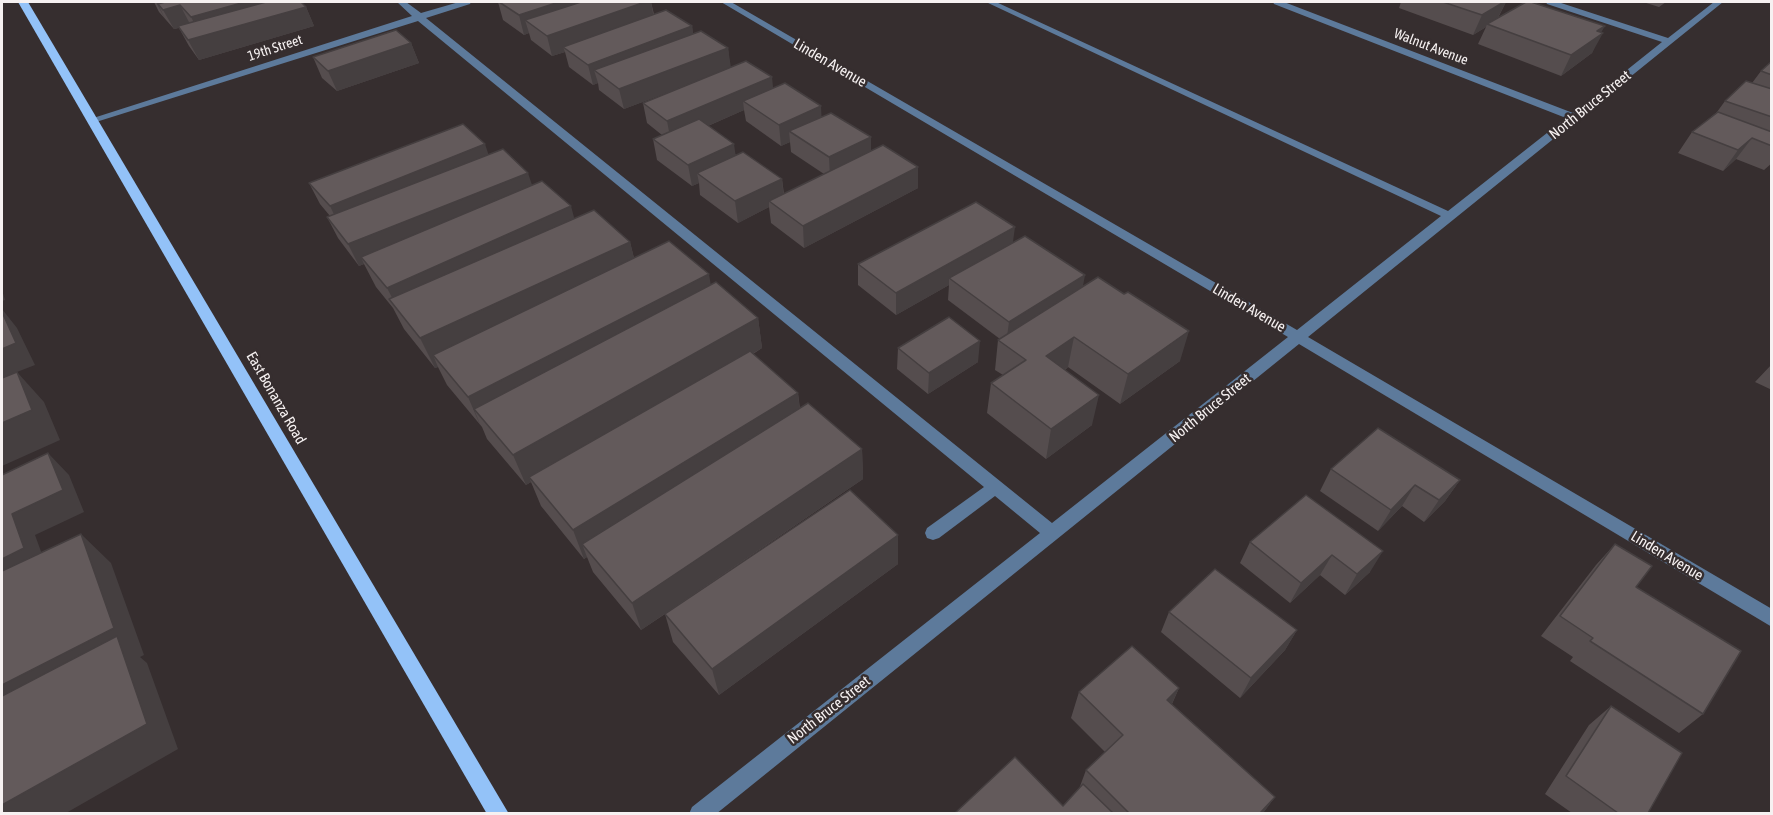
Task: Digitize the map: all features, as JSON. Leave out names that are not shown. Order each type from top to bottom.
[{"type":"main road","name":"East Bonanza Road","points":[[23,2],[499,813]]},
{"type":"street","points":[[401,2],[1052,533]]},
{"type":"street","name":"19th Street","points":[[92,120],[466,2]]},
{"type":"street","name":"Linden Avenue","points":[[725,2],[1298,337],[1772,619]]},
{"type":"street","points":[[990,2],[1450,216]]},
{"type":"street","name":"Walnut Avenue","points":[[1277,2],[1574,117]]},
{"type":"street","points":[[1550,2],[1669,41]]},
{"type":"street","name":"North Bruce Street","points":[[699,813],[1719,2]]},
{"type":"street","points":[[933,533],[996,487]]},
{"type":"building","points":[[165,2],[245,2],[191,17],[180,5],[163,10],[158,4]]},
{"type":"building","points":[[266,2],[301,2],[306,7],[188,40],[178,26]]},
{"type":"building","points":[[499,2],[559,2],[519,15]]},
{"type":"building","points":[[581,2],[645,2],[547,36],[525,20]]},
{"type":"building","points":[[1443,2],[1504,2],[1482,15]]},
{"type":"building","points":[[1526,2],[1605,26],[1597,31],[1603,33],[1571,55],[1487,24]]},
{"type":"building","points":[[666,10],[692,26],[588,65],[563,47]]},
{"type":"building","points":[[396,30],[411,43],[328,71],[313,57]]},
{"type":"building","points":[[701,31],[728,48],[619,89],[594,70]]},
{"type":"building","points":[[746,61],[772,77],[667,121],[643,103]]},
{"type":"building","points":[[1772,61],[1772,75],[1761,71]]},
{"type":"building","points":[[1746,81],[1772,89],[1772,117],[1725,101]]},
{"type":"building","points":[[785,83],[821,106],[779,125],[743,101]]},
{"type":"building","points":[[1718,112],[1772,132],[1772,146],[1752,138],[1738,150],[1692,132]]},
{"type":"building","points":[[831,113],[871,137],[829,157],[789,131]]},
{"type":"building","points":[[699,119],[734,144],[688,165],[653,139]]},
{"type":"building","points":[[463,124],[485,144],[330,206],[309,183]]},
{"type":"building","points":[[883,145],[918,167],[803,226],[769,201]]},
{"type":"building","points":[[503,149],[528,173],[348,244],[327,217]]},
{"type":"building","points":[[743,152],[782,179],[735,201],[697,173]]},
{"type":"building","points":[[542,181],[571,206],[387,288],[361,257]]},
{"type":"building","points":[[976,202],[1015,227],[896,293],[858,264]]},
{"type":"building","points":[[594,210],[630,242],[420,338],[389,299]]},
{"type":"building","points":[[1025,236],[1085,275],[1009,322],[949,278]]},
{"type":"building","points":[[669,241],[709,274],[468,397],[433,355]]},
{"type":"building","points":[[1098,277],[1124,294],[1128,292],[1189,331],[1128,374],[1074,337],[1046,356],[1099,395],[1051,429],[991,383],[1026,360],[998,340]]},
{"type":"building","points":[[716,282],[758,318],[513,455],[474,409]]},
{"type":"building","points":[[2,312],[16,343],[2,349]]},
{"type":"building","points":[[949,317],[980,341],[929,373],[898,348]]},
{"type":"building","points":[[750,351],[798,393],[573,530],[529,477]]},
{"type":"building","points":[[17,372],[32,410],[2,423],[2,378]]},
{"type":"building","points":[[808,403],[862,449],[632,603],[582,544]]},
{"type":"building","points":[[1378,428],[1460,480],[1439,500],[1415,485],[1391,510],[1331,469]]},
{"type":"building","points":[[48,453],[63,490],[12,514],[24,548],[2,559],[2,475]]},
{"type":"building","points":[[850,490],[898,535],[712,669],[665,614]]},
{"type":"building","points":[[1306,495],[1383,551],[1357,574],[1332,555],[1301,583],[1250,542]]},
{"type":"building","points":[[81,534],[114,628],[2,685],[2,571]]},
{"type":"building","points":[[1615,544],[1652,566],[1636,587],[1741,651],[1703,714],[1590,641],[1593,638],[1560,616]]},
{"type":"building","points":[[1215,569],[1297,630],[1251,678],[1169,612]]},
{"type":"building","points":[[117,636],[147,724],[2,805],[2,696]]},
{"type":"building","points":[[1132,646],[1179,688],[1167,700],[1275,797],[1260,813],[1129,813],[1086,770],[1123,735],[1079,692]]},
{"type":"building","points":[[1611,706],[1682,753],[1648,813],[1618,813],[1566,776]]},
{"type":"building","points":[[1015,757],[1063,806],[1083,784],[1113,813],[955,813]]}]
